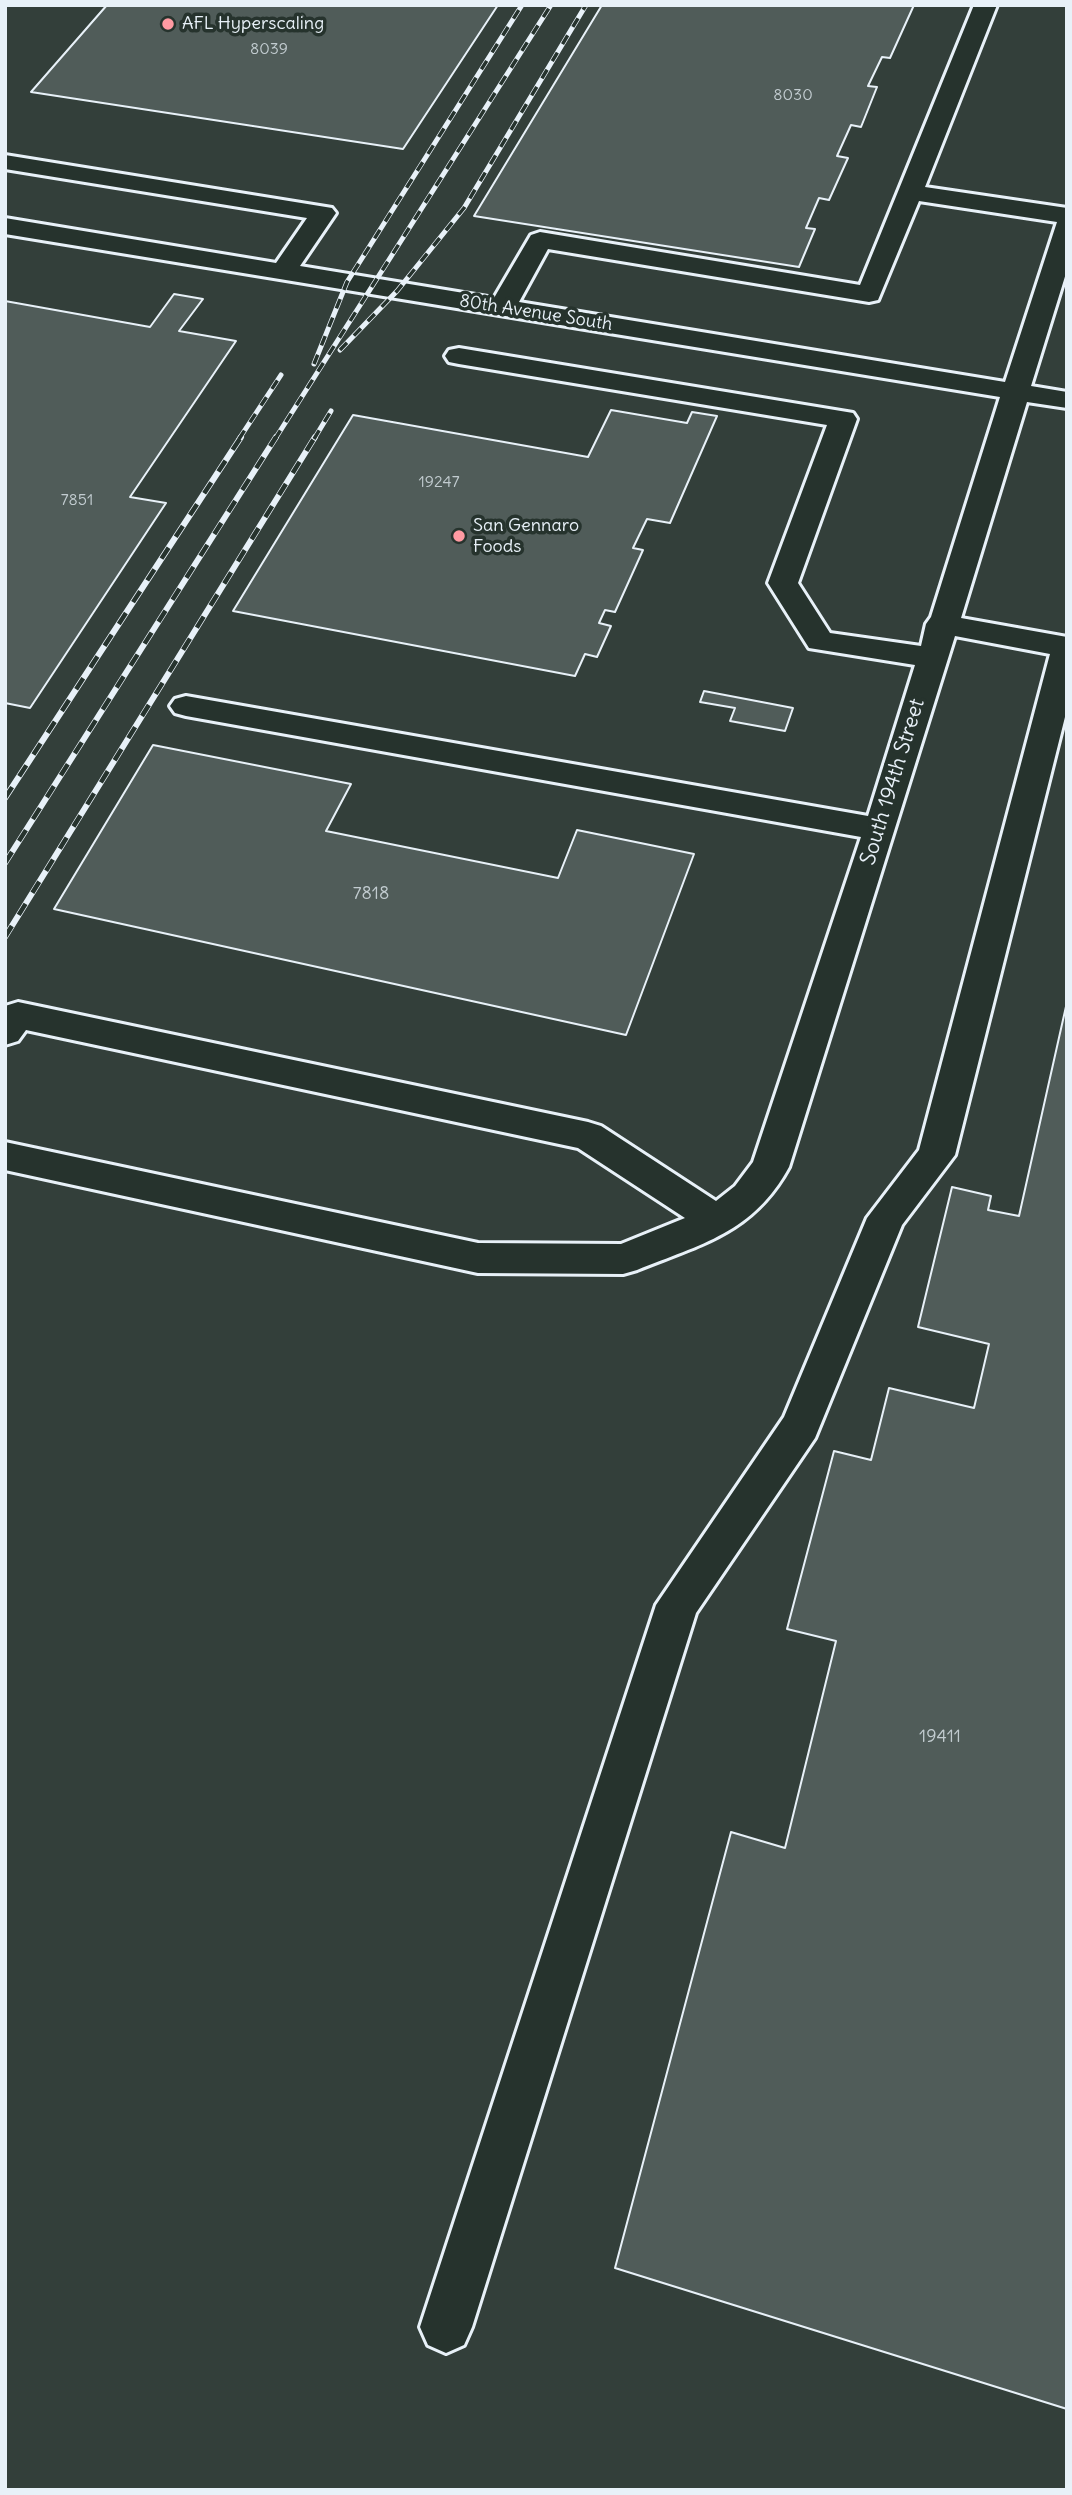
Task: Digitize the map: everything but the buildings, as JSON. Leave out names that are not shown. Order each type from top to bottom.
[{"type":"street","points":[[502,308],[540,240],[869,293],[986,5]]},
{"type":"street","points":[[5,162],[323,213],[283,272]]},
{"type":"street","points":[[910,192],[1067,216]]},
{"type":"street","name":"80th Avenue South","points":[[5,226],[1067,400]]},
{"type":"street","name":"South 194th Street","points":[[5,1156],[478,1258],[623,1259],[718,1221],[748,1196],[770,1167],[880,829],[930,657],[1067,227]]},
{"type":"street","points":[[459,356],[843,419],[783,583],[820,641],[930,657]]},
{"type":"street","points":[[446,2328],[677,1605],[801,1426],[886,1218],[936,1156],[1067,647],[941,624]]},
{"type":"street","points":[[186,706],[880,829]]},
{"type":"street","points":[[5,1032],[18,1014],[588,1136],[718,1221]]},
{"type":"shaded area","points":[[5,5],[1067,5],[1067,2490],[5,2490]]},
{"type":"railway","points":[[314,364],[347,282],[522,5]]},
{"type":"railway","points":[[275,439],[551,5]]},
{"type":"railway","points":[[340,350],[397,291],[464,208],[586,5]]},
{"type":"railway","points":[[239,439],[281,375]]},
{"type":"railway","points":[[314,439],[331,411]]},
{"type":"railway","points":[[5,798],[241,437]]},
{"type":"railway","points":[[5,863],[276,437]]},
{"type":"railway","points":[[5,937],[315,437]]},
{"type":"place","name":"AFL Hyperscaling","points":[[168,24]]},
{"type":"place","name":"San Gennaro Foods","points":[[459,536]]}]
